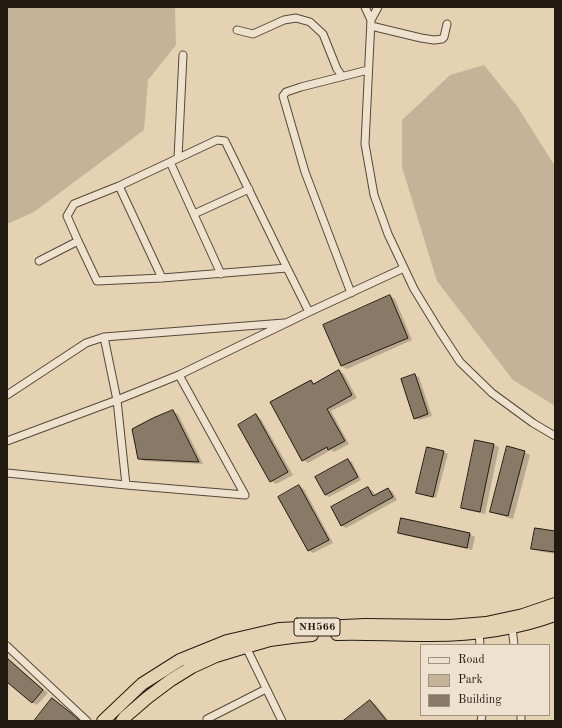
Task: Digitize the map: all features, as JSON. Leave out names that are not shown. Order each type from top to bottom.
[{"type":"highway","name":"NH566","points":[[103,721],[142,684],[180,660],[227,641],[279,628],[365,625],[450,626],[486,623],[523,615],[555,604]]},
{"type":"highway","name":"NH566","points":[[122,721],[147,698],[171,680],[192,667],[216,656],[270,640],[292,636],[341,634],[461,634],[512,628],[555,615]]},
{"type":"street","points":[[365,7],[371,23]]},
{"type":"street","points":[[378,7],[371,23],[365,144],[374,195],[388,234],[414,289],[460,362],[492,393],[533,423],[555,436]]},
{"type":"street","points":[[237,30],[253,34],[284,20],[296,18],[310,22],[323,34],[337,69],[342,76]]},
{"type":"street","points":[[371,23],[434,40],[442,39],[444,37],[446,24]]},
{"type":"street","points":[[178,158],[183,55]]},
{"type":"street","points":[[351,293],[305,172],[283,96],[286,92],[301,87],[368,70]]},
{"type":"street","points":[[287,268],[221,274],[97,281],[67,216],[74,204],[119,186],[217,140],[226,141],[309,312]]},
{"type":"street","points":[[170,162],[221,274]]},
{"type":"street","points":[[119,186],[162,278]]},
{"type":"street","points":[[194,214],[249,190]]},
{"type":"street","points":[[39,261],[78,241]]},
{"type":"street","points":[[7,441],[179,375],[404,268]]},
{"type":"street","points":[[7,395],[86,343],[104,337],[289,322]]},
{"type":"street","points":[[104,337],[117,400],[126,485]]},
{"type":"street","points":[[7,473],[245,495],[179,375]]},
{"type":"street","points":[[512,628],[514,644]]},
{"type":"street","points":[[480,632],[480,644]]},
{"type":"street","points":[[7,646],[87,721]]},
{"type":"street","points":[[246,647],[282,721]]},
{"type":"street","points":[[207,719],[266,689]]},
{"type":"green space","points":[[7,7],[175,7],[176,45],[148,80],[144,130],[34,212],[7,224]]},
{"type":"green space","points":[[484,65],[517,106],[555,166],[555,406],[513,380],[437,281],[402,167],[402,120],[450,75]]},
{"type":"building","points":[[390,295],[408,338],[341,366],[323,325]]},
{"type":"building","points":[[339,370],[352,395],[327,409],[345,441],[328,450],[327,447],[302,461],[270,402],[311,380],[313,384]]},
{"type":"building","points":[[415,374],[428,414],[414,419],[401,379]]},
{"type":"building","points":[[173,410],[199,462],[138,459],[132,429]]},
{"type":"building","points":[[256,414],[288,472],[270,482],[238,425]]},
{"type":"building","points":[[475,440],[494,444],[480,512],[461,508]]},
{"type":"building","points":[[507,446],[525,451],[508,516],[490,512]]},
{"type":"building","points":[[427,447],[444,451],[433,497],[416,493]]},
{"type":"building","points":[[348,459],[358,477],[325,495],[315,477]]},
{"type":"building","points":[[299,485],[329,540],[308,551],[278,497]]},
{"type":"building","points":[[368,487],[373,496],[388,488],[393,497],[341,526],[331,507]]},
{"type":"building","points":[[401,518],[470,533],[467,548],[398,533]]},
{"type":"building","points":[[535,528],[555,531],[555,552],[531,549]]},
{"type":"building","points":[[7,658],[43,690],[32,703],[7,682]]},
{"type":"building","points":[[52,698],[71,713],[80,721],[34,721]]},
{"type":"building","points":[[370,700],[387,721],[343,721]]}]
